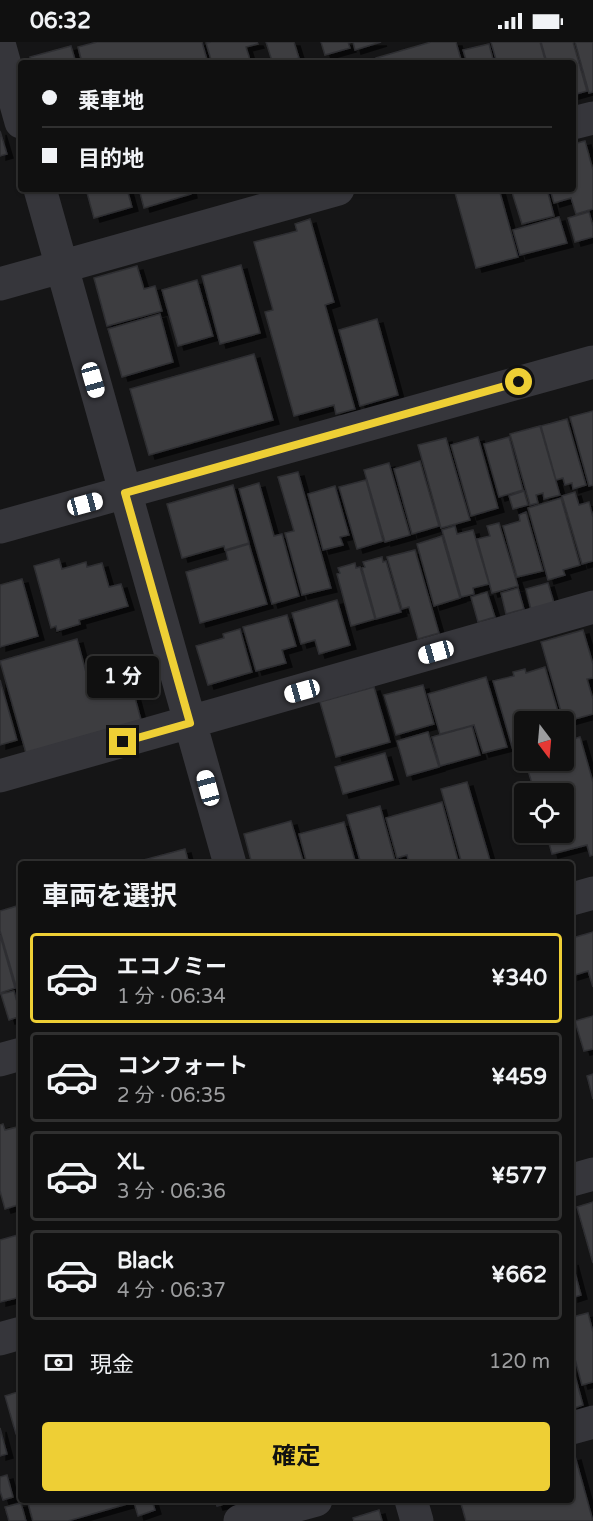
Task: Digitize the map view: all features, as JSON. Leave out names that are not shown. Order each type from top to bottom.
[{"type":"street","points":[[0,47],[18,111]]},
{"type":"street","points":[[576,122],[593,118]]},
{"type":"street","points":[[41,192],[229,861]]},
{"type":"street","points":[[0,284],[327,192]]},
{"type":"street","points":[[0,527],[593,362]]},
{"type":"street","points":[[0,776],[593,607]]},
{"type":"street","points":[[574,898],[593,893]]},
{"type":"street","points":[[0,1060],[18,1055]]},
{"type":"street","points":[[574,1179],[593,1174]]},
{"type":"street","points":[[0,1339],[18,1334]]},
{"type":"street","points":[[574,1427],[593,1422]]},
{"type":"street","points":[[240,1521],[305,1503]]},
{"type":"street","points":[[412,1503],[417,1521]]},
{"type":"building","points":[[97,42],[202,42],[207,60],[81,60],[78,47]]},
{"type":"building","points":[[257,42],[258,44],[246,47],[250,60],[211,60],[206,43]]},
{"type":"building","points":[[266,42],[294,42],[299,58],[272,60]]},
{"type":"building","points":[[321,42],[348,42],[350,48],[325,55]]},
{"type":"building","points":[[353,42],[381,42],[355,50]]},
{"type":"building","points":[[431,42],[456,42],[461,60],[377,60],[376,58]]},
{"type":"building","points":[[491,42],[540,42],[545,60],[496,60]]},
{"type":"building","points":[[541,42],[573,42],[587,91],[576,94],[576,60],[546,60]]},
{"type":"building","points":[[575,42],[593,42],[593,92],[589,93]]},
{"type":"building","points":[[489,44],[493,60],[466,60],[463,50]]},
{"type":"building","points":[[71,46],[75,60],[30,60],[30,57]]},
{"type":"building","points":[[0,131],[7,154],[0,156]]},
{"type":"building","points":[[585,141],[593,170],[593,209],[576,214],[571,198],[554,203],[551,192],[576,192],[576,143]]},
{"type":"building","points":[[87,192],[128,192],[132,207],[94,218]]},
{"type":"building","points":[[140,192],[191,192],[191,194],[144,208]]},
{"type":"building","points":[[455,192],[500,192],[518,257],[476,268]]},
{"type":"building","points":[[512,192],[548,192],[554,216],[522,224]]},
{"type":"building","points":[[589,212],[593,237],[575,242],[568,218]]},
{"type":"building","points":[[559,217],[567,243],[520,255],[513,230]]},
{"type":"building","points":[[310,219],[334,302],[325,305],[355,409],[336,414],[334,405],[294,416],[265,312],[273,310],[254,242],[297,231],[295,224]]},
{"type":"building","points":[[241,265],[260,333],[220,344],[202,276]]},
{"type":"building","points":[[137,266],[144,289],[155,286],[162,311],[107,326],[94,278]]},
{"type":"building","points":[[197,280],[213,336],[178,346],[162,290]]},
{"type":"building","points":[[160,314],[173,362],[122,377],[108,329]]},
{"type":"building","points":[[377,319],[398,395],[360,406],[339,330]]},
{"type":"building","points":[[254,354],[273,420],[149,455],[130,389]]},
{"type":"building","points":[[593,411],[593,485],[589,486],[570,417]]},
{"type":"building","points":[[567,419],[586,485],[573,489],[572,483],[565,485],[563,478],[556,480],[541,426]]},
{"type":"building","points":[[540,426],[560,495],[544,499],[543,493],[536,495],[538,503],[530,505],[510,434]]},
{"type":"building","points":[[478,437],[498,508],[471,516],[451,445]]},
{"type":"building","points":[[509,437],[523,490],[499,497],[484,444]]},
{"type":"building","points":[[446,438],[470,520],[441,528],[418,445]]},
{"type":"building","points":[[420,461],[439,526],[412,534],[394,469]]},
{"type":"building","points":[[389,463],[410,535],[385,542],[364,470]]},
{"type":"building","points":[[298,472],[331,588],[302,595],[285,533],[294,531],[278,477]]},
{"type":"building","points":[[366,480],[383,541],[357,549],[339,487]]},
{"type":"building","points":[[259,483],[274,536],[282,534],[299,596],[272,604],[239,489]]},
{"type":"building","points":[[233,485],[249,543],[225,550],[224,546],[182,558],[167,504]]},
{"type":"building","points":[[335,486],[349,535],[340,537],[343,545],[323,550],[308,494]]},
{"type":"building","points":[[524,491],[528,505],[513,509],[509,496]]},
{"type":"building","points":[[575,492],[579,505],[589,502],[593,517],[593,561],[582,564],[562,496]]},
{"type":"building","points":[[561,498],[580,565],[563,570],[565,575],[548,580],[528,508]]},
{"type":"building","points":[[526,512],[543,571],[517,577],[503,526],[520,521],[519,515]]},
{"type":"building","points":[[499,523],[518,586],[492,593],[477,539],[490,536],[487,526]]},
{"type":"building","points":[[455,526],[457,534],[473,530],[489,584],[473,588],[474,594],[461,597],[442,530]]},
{"type":"building","points":[[442,536],[460,598],[434,606],[417,544]]},
{"type":"building","points":[[249,544],[267,604],[200,623],[186,572],[228,560],[226,551]]},
{"type":"building","points":[[415,550],[439,633],[418,639],[409,607],[402,609],[387,557]]},
{"type":"building","points":[[382,557],[383,562],[386,561],[401,612],[376,619],[362,568],[365,567],[363,562]]},
{"type":"building","points":[[59,559],[62,569],[86,562],[87,567],[102,563],[109,587],[121,584],[128,606],[79,620],[80,624],[57,631],[56,626],[51,628],[34,566]]},
{"type":"building","points":[[355,563],[356,568],[360,567],[375,619],[351,626],[337,574],[340,573],[338,568]]},
{"type":"building","points":[[22,579],[38,636],[0,647],[0,585]]},
{"type":"building","points":[[548,583],[554,603],[531,610],[526,589]]},
{"type":"building","points":[[518,588],[524,609],[506,614],[501,593]]},
{"type":"building","points":[[487,592],[495,617],[478,622],[471,597]]},
{"type":"building","points":[[337,600],[350,645],[319,654],[315,640],[301,644],[292,613]]},
{"type":"building","points":[[287,615],[296,646],[282,650],[286,663],[256,671],[243,627]]},
{"type":"building","points":[[240,629],[252,672],[208,685],[196,646],[224,638],[223,634]]},
{"type":"building","points":[[583,630],[593,664],[593,678],[587,679],[593,699],[593,714],[574,719],[574,711],[561,711],[541,642]]},
{"type":"building","points":[[77,639],[92,694],[131,683],[141,720],[26,753],[0,661]]},
{"type":"building","points":[[545,667],[558,711],[514,711],[513,750],[493,681],[514,676],[513,672],[525,669],[526,673]]},
{"type":"building","points":[[486,677],[507,747],[483,753],[474,725],[440,734],[428,694]]},
{"type":"building","points":[[0,680],[17,740],[0,745]]},
{"type":"building","points":[[423,685],[434,724],[396,735],[384,695]]},
{"type":"building","points":[[374,687],[390,742],[336,757],[320,702]]},
{"type":"building","points":[[472,726],[480,755],[440,766],[432,737]]},
{"type":"building","points":[[428,732],[439,767],[407,776],[397,741]]},
{"type":"building","points":[[580,737],[593,782],[593,855],[590,856],[587,845],[552,854],[549,843],[574,843],[574,783],[532,783],[528,771],[574,771],[574,739]]},
{"type":"building","points":[[385,753],[393,780],[343,794],[335,767]]},
{"type":"building","points":[[467,782],[490,861],[461,861],[441,789]]},
{"type":"building","points":[[442,802],[458,861],[408,861],[407,855],[397,858],[386,818]]},
{"type":"building","points":[[380,806],[395,861],[360,861],[347,815]]},
{"type":"building","points":[[291,821],[303,861],[251,861],[244,834]]},
{"type":"building","points":[[344,822],[355,861],[306,861],[299,834]]},
{"type":"building","points":[[185,849],[188,861],[140,861]]},
{"type":"building","points":[[17,906],[18,909],[18,993],[0,931],[0,911]]},
{"type":"building","points":[[593,932],[593,987],[588,971],[574,975],[574,937]]},
{"type":"building","points":[[0,935],[15,988],[0,993]]},
{"type":"building","points":[[14,991],[18,1017],[9,1020],[1,994]]},
{"type":"building","points":[[593,1016],[593,1049],[584,1051],[575,1021]]},
{"type":"building","points":[[593,1074],[593,1099],[587,1076]]},
{"type":"building","points":[[3,1124],[5,1130],[18,1127],[18,1205],[5,1209],[0,1191],[0,1125]]},
{"type":"building","points":[[593,1202],[593,1263],[577,1207]]},
{"type":"building","points":[[18,1235],[18,1298],[0,1302],[0,1240]]},
{"type":"building","points":[[574,1269],[581,1295],[574,1297]]},
{"type":"building","points":[[588,1313],[593,1332],[593,1382],[582,1385],[574,1355],[574,1316]]},
{"type":"building","points":[[574,1371],[583,1405],[574,1408]]},
{"type":"building","points":[[18,1392],[18,1434],[16,1434],[5,1396]]},
{"type":"building","points":[[0,1428],[7,1454],[0,1456]]},
{"type":"building","points":[[574,1456],[593,1521],[466,1521],[461,1503],[574,1503]]},
{"type":"building","points":[[7,1475],[13,1497],[3,1500],[0,1491],[0,1477]]},
{"type":"building","points":[[21,1503],[26,1521],[9,1521],[5,1507]]},
{"type":"building","points":[[28,1503],[131,1503],[68,1521],[33,1521]]},
{"type":"building","points":[[134,1503],[153,1503],[155,1510],[138,1516]]},
{"type":"building","points":[[379,1510],[382,1521],[354,1521],[353,1518]]},
{"type":"route","points":[[123,742],[190,723],[125,493],[519,382]]}]
